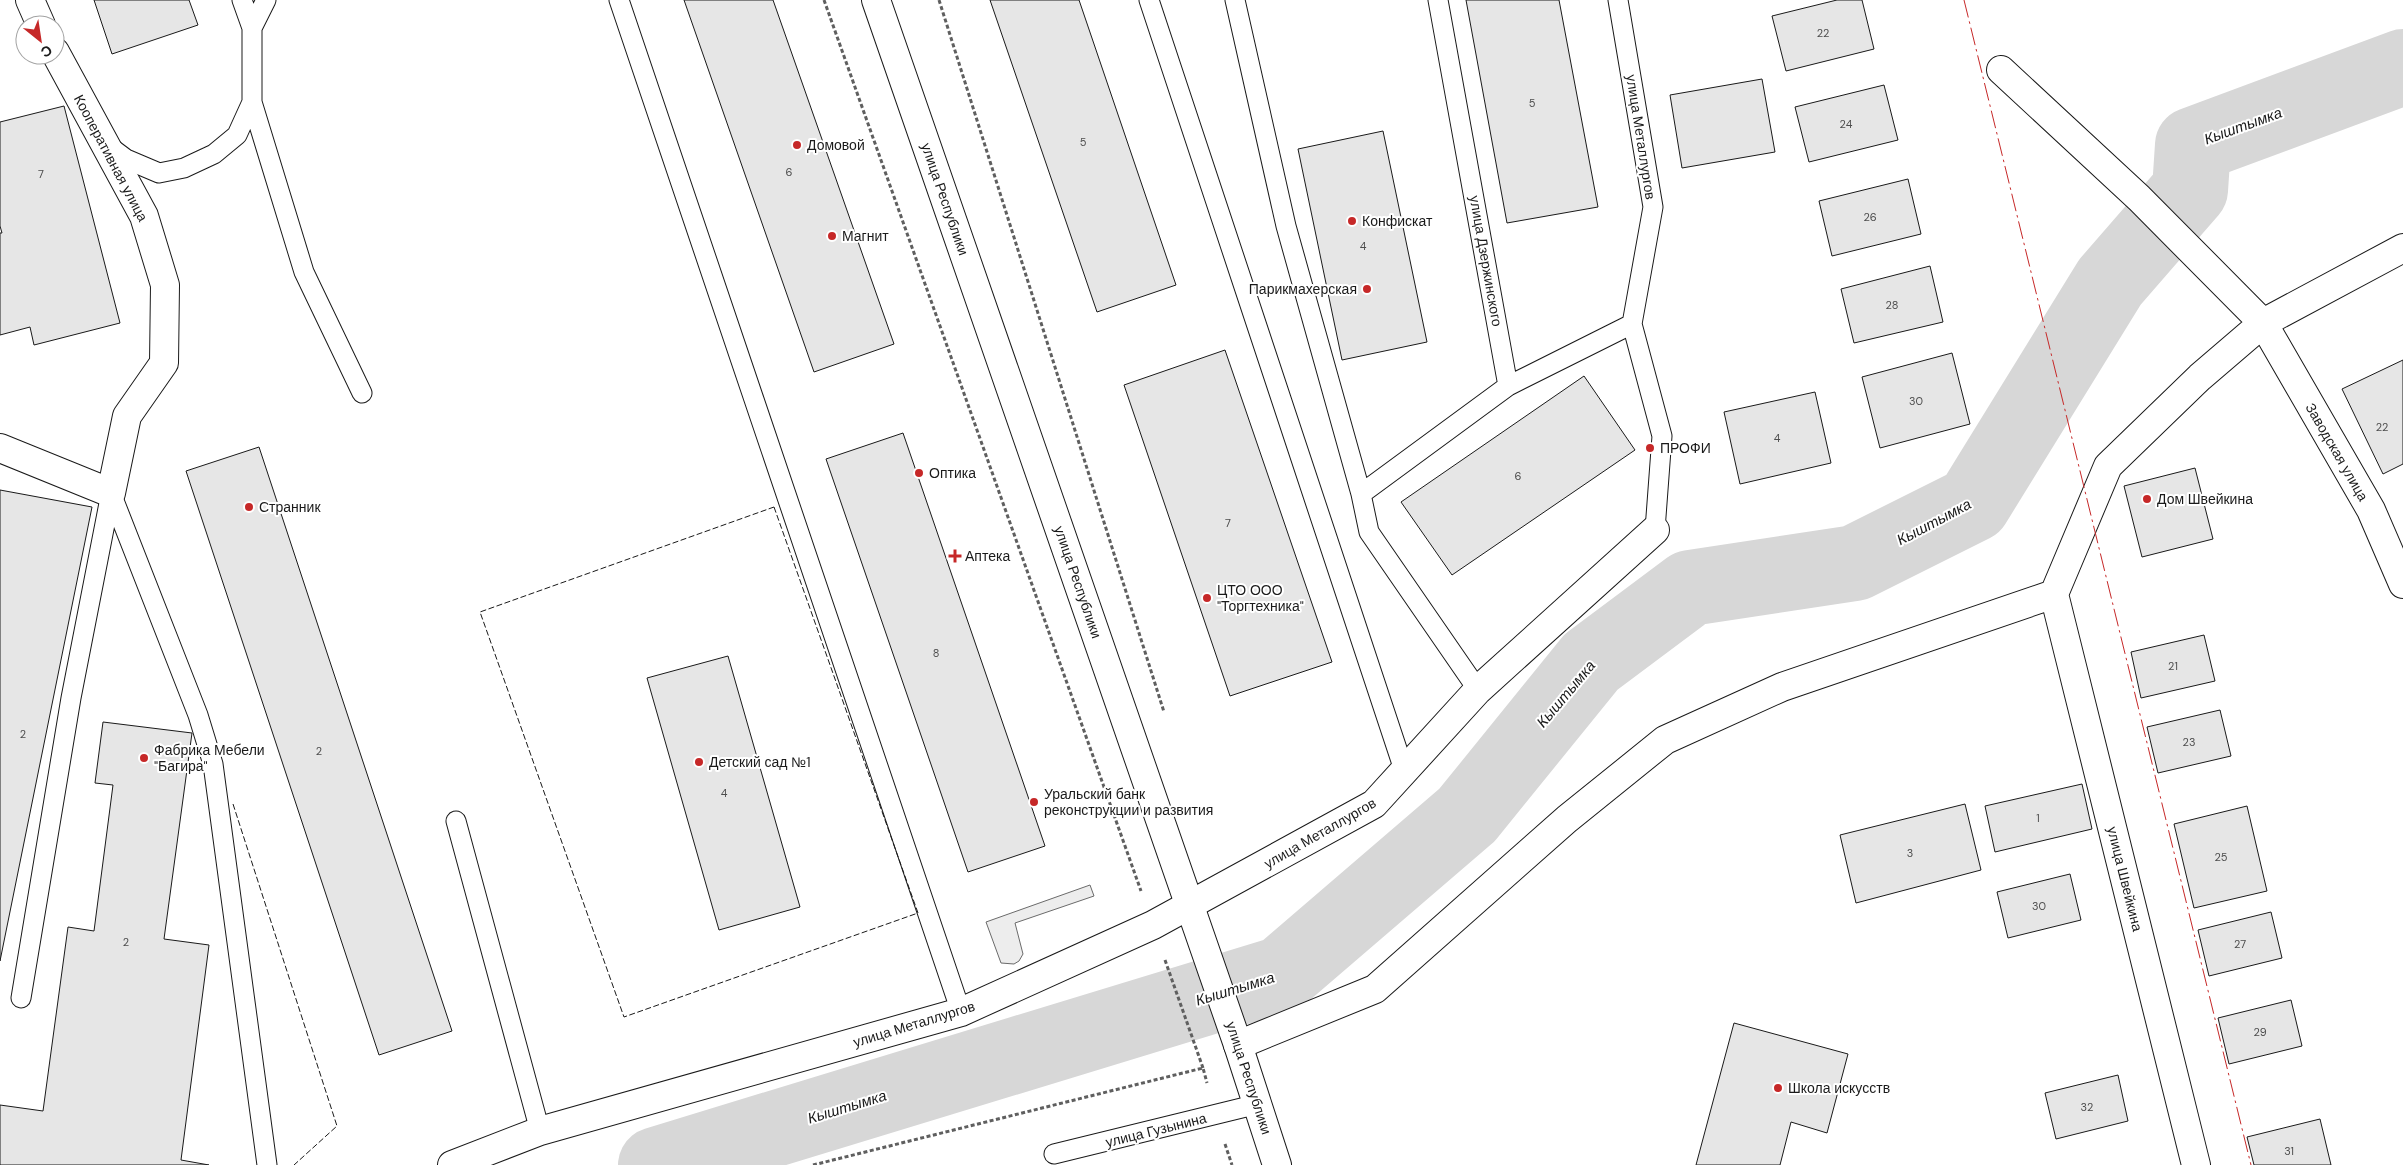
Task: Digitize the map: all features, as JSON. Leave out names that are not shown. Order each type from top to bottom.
[{"type":"street","points":[[30,0],[37,15]]},
{"type":"street","name":"улица Республики","points":[[876,0],[1190,904],[1277,1165]]},
{"type":"street","name":"Кооперативная улица","points":[[62,65],[144,216],[165,285],[164,363],[127,416],[111,493]]},
{"type":"street","name":"Заводская улица","points":[[2001,70],[2139,198],[2263,323],[2370,510],[2403,584]]},
{"type":"street","points":[[1238,1045],[1375,989],[1567,819],[1665,740],[1782,686],[2054,594],[2108,466],[2200,376],[2263,323],[2403,248]]},
{"type":"street","points":[[0,448],[111,493]]},
{"type":"street","name":"улица Металлургов","points":[[452,1165],[540,1131],[961,1012],[1153,925],[1374,804],[1405,773],[1478,690],[1655,530]]},
{"type":"street","name":"улица Швейкина","points":[[2054,594],[2196,1165]]},
{"type":"lane","points":[[242,0],[252,28],[252,102],[304,272],[362,393]]},
{"type":"lane","points":[[252,28],[266,0]]},
{"type":"lane","points":[[619,0],[961,1012]]},
{"type":"lane","points":[[1149,0],[1405,773]]},
{"type":"lane","points":[[1235,0],[1286,226],[1361,494],[1368,532],[1478,690]]},
{"type":"lane","name":"улица Дзержинского","points":[[1438,0],[1508,386]]},
{"type":"lane","name":"улица Металлургов","points":[[1618,0],[1653,207],[1632,324],[1662,436],[1655,530]]},
{"type":"lane","points":[[104,142],[126,159],[159,173],[184,168],[214,154],[237,135],[252,102]]},
{"type":"lane","points":[[1361,494],[1508,386],[1632,324]]},
{"type":"lane","points":[[21,998],[71,698],[111,493]]},
{"type":"lane","points":[[111,493],[198,715],[213,764],[267,1165]]},
{"type":"lane","points":[[456,821],[540,1131]]},
{"type":"lane","name":"улица Гузынина","points":[[1054,1154],[1258,1104]]},
{"type":"path","points":[[824,0],[1153,925]]},
{"type":"path","points":[[939,0],[1164,713]]},
{"type":"path","points":[[1177,994],[1203,1068],[1215,1115],[1232,1165]]},
{"type":"path","points":[[813,1165],[1203,1068]]},
{"type":"shaded area","points":[[1090,885],[1094,896],[1015,923],[1023,954],[1019,961],[1014,964],[1001,963],[986,922]]},
{"type":"building","points":[[94,0],[189,0],[198,25],[112,54]]},
{"type":"building","points":[[684,0],[773,0],[894,344],[814,372]]},
{"type":"building","points":[[990,0],[1079,0],[1176,285],[1097,312]]},
{"type":"building","points":[[1466,0],[1559,0],[1598,207],[1507,223]]},
{"type":"building","points":[[1837,0],[1862,0],[1874,49],[1786,71],[1772,16]]},
{"type":"building","points":[[1762,79],[1775,152],[1682,168],[1670,95]]},
{"type":"building","points":[[1884,85],[1898,140],[1809,162],[1795,107]]},
{"type":"building","points":[[64,106],[120,323],[34,345],[30,327],[0,335],[0,233],[2,233],[0,226],[0,122]]},
{"type":"building","points":[[1383,131],[1427,342],[1342,360],[1298,149]]},
{"type":"building","points":[[1908,179],[1921,234],[1832,256],[1819,201]]},
{"type":"building","points":[[1930,266],[1943,322],[1854,343],[1841,289]]},
{"type":"building","points":[[1225,350],[1332,662],[1230,696],[1124,385]]},
{"type":"building","points":[[1952,353],[1970,424],[1880,448],[1862,377]]},
{"type":"building","points":[[2403,360],[2403,464],[2383,474],[2342,389]]},
{"type":"building","points":[[1584,376],[1635,450],[1452,575],[1401,502]]},
{"type":"building","points":[[1815,392],[1831,463],[1740,484],[1724,412]]},
{"type":"building","points":[[903,433],[1045,846],[968,872],[826,459]]},
{"type":"building","points":[[259,447],[452,1031],[379,1055],[186,471]]},
{"type":"building","points":[[2195,468],[2213,539],[2142,557],[2124,486]]},
{"type":"building","points":[[0,490],[92,507],[0,961]]},
{"type":"building","points":[[2204,635],[2215,681],[2141,698],[2131,652]]},
{"type":"building","points":[[728,656],[800,907],[719,930],[647,678]]},
{"type":"building","points":[[2220,710],[2231,756],[2158,773],[2147,727]]},
{"type":"building","points":[[103,722],[192,733],[164,939],[209,945],[181,1160],[209,1165],[0,1165],[0,1105],[43,1111],[68,927],[94,931],[113,785],[95,783]]},
{"type":"building","points":[[2082,784],[2092,829],[1995,852],[1985,806]]},
{"type":"building","points":[[1965,804],[1981,870],[1856,903],[1840,835]]},
{"type":"building","points":[[2247,806],[2267,891],[2194,908],[2174,824]]},
{"type":"building","points":[[2070,874],[2081,920],[2008,938],[1997,892]]},
{"type":"building","points":[[2271,912],[2282,958],[2209,976],[2198,930]]},
{"type":"building","points":[[2291,1000],[2302,1046],[2229,1064],[2218,1018]]},
{"type":"building","name":"Школа искусств","points":[[1734,1023],[1848,1054],[1827,1133],[1791,1122],[1780,1165],[1696,1165]]},
{"type":"building","points":[[2118,1075],[2128,1121],[2056,1139],[2045,1093]]},
{"type":"building","points":[[2320,1119],[2331,1165],[2254,1165],[2247,1137]]},
{"type":"waterway","name":"Кыштымка","points":[[656,1165],[1282,974],[1467,815],[1591,662],[1690,588],[1855,563],[1973,504],[2110,282],[2190,190],[2193,145],[2403,67]]},
{"type":"fence","points":[[774,507],[918,913],[624,1017],[480,612],[774,507]]},
{"type":"fence","points":[[233,804],[337,1126],[294,1165]]},
{"type":"power","points":[[1964,0],[2251,1165]]},
{"type":"place","name":"Домовой","points":[[797,145]]},
{"type":"place","name":"Конфискат","points":[[1352,221]]},
{"type":"place","name":"Магнит","points":[[832,236]]},
{"type":"place","name":"Парикмахерская","points":[[1367,289]]},
{"type":"place","name":"ПРОФИ","points":[[1650,448]]},
{"type":"place","name":"Оптика","points":[[919,473]]},
{"type":"place","name":"Дом Швейкина","points":[[2147,499]]},
{"type":"place","name":"Странник","points":[[249,507]]},
{"type":"place","name":"Аптека","points":[[955,556]]},
{"type":"place","name":"ЦТО ООО \"Торгтехника\"","points":[[1207,598]]},
{"type":"place","name":"Фабрика Мебели \"Багира\"","points":[[144,758]]},
{"type":"place","name":"Детский сад №1","points":[[699,762]]},
{"type":"place","name":"Уральский банк реконструкции и развития","points":[[1034,802]]},
{"type":"place","name":"Школа искусств","points":[[1778,1088]]}]
